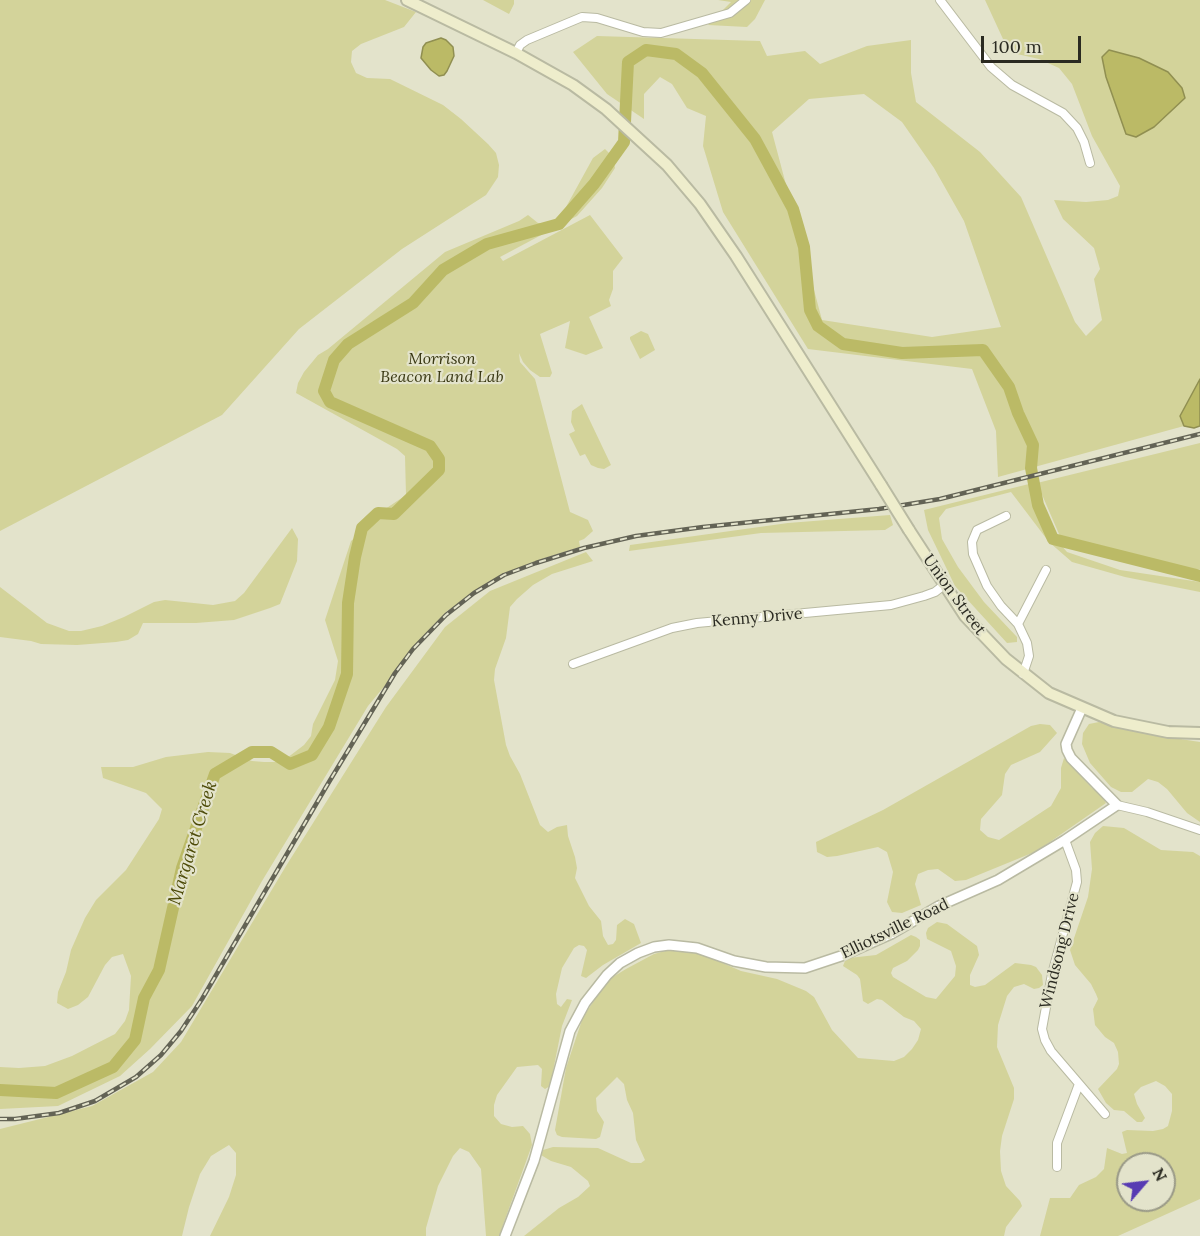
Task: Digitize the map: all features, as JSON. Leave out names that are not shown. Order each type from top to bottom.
[{"type":"main road","name":"Union Street","points":[[407,0],[516,53],[573,85],[606,109],[667,165],[700,204],[813,377],[944,585],[972,623],[1023,674],[1049,693],[1114,721],[1171,732],[1200,733]]},
{"type":"street","points":[[516,53],[520,45],[527,40],[582,17],[597,18],[643,32],[661,33],[730,13],[746,0]]},
{"type":"street","points":[[940,0],[991,67],[1012,85],[1063,113],[1081,135],[1090,163]]},
{"type":"street","points":[[1006,516],[976,530],[972,542],[973,554],[987,586],[1000,606],[1018,624],[1027,643],[1029,657],[1023,674]]},
{"type":"street","points":[[1018,624],[1031,603],[1046,570]]},
{"type":"street","name":"Kenny Drive","points":[[573,664],[672,628],[697,623],[891,605],[924,596],[944,585]]},
{"type":"street","points":[[1082,708],[1066,744],[1067,750],[1071,758],[1116,805],[1147,812],[1200,830]]},
{"type":"street","name":"Elliotsville Road","points":[[505,1236],[534,1161],[570,1031],[594,989],[620,963],[646,950],[678,945],[766,967],[805,968],[818,964],[891,934],[939,906],[998,880],[1065,840],[1116,805]]},
{"type":"street","name":"Windsong Drive","points":[[1065,840],[1076,870],[1077,882],[1052,974],[1042,1029],[1052,1052],[1105,1114]]},
{"type":"street","points":[[1058,1167],[1057,1143],[1079,1084]]},
{"type":"green space","points":[[0,0],[385,0],[416,12],[404,27],[361,44],[352,51],[351,62],[356,73],[367,78],[390,79],[443,105],[488,144],[496,153],[499,165],[498,177],[486,195],[402,249],[299,329],[222,415],[0,531]]},
{"type":"green space","points":[[483,0],[514,0],[514,4],[509,14]]},
{"type":"green space","points":[[718,0],[765,0],[755,19],[747,27],[708,25],[731,2]]},
{"type":"green space","points":[[985,0],[1200,0],[1200,379],[1180,416],[1184,426],[998,477],[996,431],[972,369],[808,349],[723,212],[703,146],[706,116],[687,108],[672,84],[660,77],[644,94],[644,119],[607,94],[573,52],[597,36],[760,41],[767,56],[805,51],[820,64],[867,46],[911,40],[911,73],[916,102],[980,152],[1021,197],[1075,322],[1086,336],[1102,320],[1094,279],[1100,269],[1094,248],[1063,219],[1054,200],[1086,202],[1108,200],[1118,196],[1120,186],[1092,136],[1072,84],[1059,68],[1039,59],[1017,54],[1003,39]],"holes":[[[864,94],[902,122],[934,168],[964,221],[1001,327],[932,337],[822,320],[772,132],[809,99]]]},
{"type":"green space","name":"Morrison Beacon Land Lab","points":[[605,149],[613,157],[615,168],[602,188],[577,216],[500,257],[503,261],[590,215],[623,258],[613,271],[613,289],[609,300],[611,306],[589,317],[603,348],[586,355],[565,348],[570,321],[540,334],[552,373],[550,377],[540,377],[530,370],[519,353],[520,362],[535,379],[570,512],[588,520],[593,531],[579,541],[580,547],[504,575],[447,611],[368,706],[262,881],[192,1006],[150,1049],[120,1076],[58,1106],[0,1109],[0,1067],[45,1066],[72,1056],[115,1034],[125,1021],[129,1010],[131,976],[123,954],[112,957],[105,965],[88,997],[78,1005],[68,1009],[57,1003],[58,992],[71,950],[85,918],[96,900],[126,870],[159,819],[162,809],[146,793],[103,778],[101,767],[133,767],[166,757],[208,752],[230,753],[252,761],[264,762],[275,762],[287,758],[304,745],[311,736],[313,724],[335,680],[338,661],[325,620],[351,541],[358,535],[360,526],[406,495],[405,456],[397,449],[296,393],[304,372],[318,355],[445,252],[519,221],[528,215],[538,223],[549,223],[554,220],[566,207],[593,158]]},
{"type":"green space","points":[[641,331],[648,334],[655,350],[640,359],[630,337]]},
{"type":"green space","points":[[582,404],[611,465],[604,469],[591,465],[585,454],[580,456],[569,434],[575,431],[571,422],[572,411]]},
{"type":"green space","points":[[1200,443],[1200,569],[1188,570],[1062,541],[1037,483]]},
{"type":"green space","points":[[1029,484],[1043,510],[1050,532],[1067,552],[1120,570],[1200,582],[1200,592],[1125,577],[1072,562],[1049,542],[1011,492],[946,509],[939,518],[942,539],[958,567],[984,602],[1017,637],[1017,642],[1007,643],[955,586],[928,530],[924,510]]},
{"type":"green space","points":[[890,515],[893,525],[885,530],[761,533],[629,551],[630,545],[788,523]]},
{"type":"green space","points":[[292,528],[298,539],[297,561],[280,604],[270,608],[234,620],[143,623],[138,634],[128,640],[116,642],[77,645],[41,644],[0,637],[0,587],[47,623],[69,631],[102,626],[154,602],[165,600],[213,605],[235,601],[244,593]]},
{"type":"green space","points":[[586,552],[593,561],[552,574],[533,585],[510,607],[506,638],[495,669],[494,680],[506,745],[540,825],[548,832],[567,825],[577,868],[575,878],[589,906],[601,921],[603,936],[608,945],[613,944],[616,940],[617,925],[625,919],[634,924],[641,943],[603,965],[586,978],[581,976],[587,950],[584,946],[579,945],[574,948],[562,968],[556,994],[557,1004],[561,1007],[567,999],[572,1000],[562,1026],[550,1086],[545,1089],[541,1086],[542,1069],[538,1065],[517,1067],[497,1095],[494,1116],[501,1124],[512,1127],[523,1126],[530,1134],[532,1145],[499,1236],[486,1236],[481,1169],[469,1152],[460,1148],[453,1156],[438,1186],[426,1228],[426,1236],[210,1236],[229,1197],[236,1175],[236,1153],[229,1145],[211,1156],[200,1174],[182,1236],[0,1236],[0,1129],[92,1106],[153,1072],[181,1042],[286,866],[386,707],[445,627],[490,591]]},
{"type":"green space","points":[[1099,722],[1154,735],[1200,742],[1200,822],[1187,813],[1158,782],[1148,779],[1132,792],[1121,792],[1111,787],[1090,763],[1082,744],[1083,733],[1089,724]]},
{"type":"green space","points":[[1050,725],[1057,733],[1040,752],[1011,765],[1005,774],[1002,795],[981,819],[980,830],[988,837],[999,840],[1051,806],[1061,788],[1061,768],[1064,758],[1092,788],[1101,794],[1106,803],[1037,851],[966,880],[955,881],[938,869],[918,874],[915,884],[921,905],[902,913],[892,912],[887,902],[893,872],[887,852],[878,847],[827,857],[817,852],[816,842],[883,810],[1031,726]]},
{"type":"green space","points":[[1103,826],[1124,828],[1161,850],[1193,852],[1200,856],[1200,1199],[1176,1210],[1176,1152],[1127,1152],[1122,1132],[1127,1130],[1153,1131],[1168,1126],[1172,1111],[1172,1094],[1156,1081],[1141,1087],[1134,1094],[1145,1118],[1142,1122],[1137,1122],[1124,1111],[1114,1110],[1106,1103],[1098,1089],[1117,1069],[1118,1052],[1114,1043],[1105,1037],[1095,1025],[1093,1009],[1098,999],[1091,984],[1075,965],[1070,950],[1088,897],[1092,869],[1090,842]]},
{"type":"green space","points":[[937,922],[947,924],[977,946],[979,955],[970,975],[970,985],[975,987],[985,985],[1015,963],[1036,967],[1042,975],[1043,985],[1039,988],[1034,989],[1024,984],[1014,987],[1007,996],[998,1025],[997,1047],[1014,1088],[1014,1099],[1002,1136],[1001,1171],[1006,1186],[1022,1206],[1006,1227],[1004,1236],[524,1236],[590,1186],[588,1181],[571,1167],[551,1161],[541,1155],[543,1150],[553,1147],[598,1148],[631,1163],[641,1163],[645,1160],[636,1140],[633,1113],[627,1100],[624,1084],[617,1077],[596,1098],[597,1111],[604,1122],[600,1137],[596,1139],[562,1137],[557,1135],[555,1130],[566,1068],[583,1017],[608,980],[654,954],[672,949],[695,951],[741,971],[777,979],[806,991],[814,997],[832,1030],[858,1058],[894,1061],[904,1057],[912,1049],[921,1029],[914,1021],[904,1017],[882,1000],[877,999],[868,1004],[863,1001],[860,979],[843,966],[849,958],[876,955],[911,935],[920,940],[918,950],[907,961],[893,968],[891,973],[893,977],[926,997],[936,999],[955,976],[956,966],[951,951],[927,939],[928,928]]},
{"type":"green space","points":[[1107,1148],[1117,1152],[1116,1212],[1171,1212],[1118,1236],[1040,1236],[1050,1198],[1070,1198],[1079,1185],[1096,1177],[1104,1169]]},
{"type":"shaded area","points":[[441,38],[453,47],[454,56],[444,75],[439,76],[421,58],[426,43]]},
{"type":"shaded area","points":[[1109,50],[1139,58],[1168,72],[1182,88],[1185,98],[1154,127],[1136,137],[1126,134],[1106,77],[1102,57]]},
{"type":"shaded area","points":[[1200,379],[1200,426],[1194,428],[1184,426],[1180,416]]},
{"type":"waterway","name":"Margaret Creek","points":[[0,1090],[56,1093],[113,1067],[135,1040],[144,998],[159,970],[182,868],[215,774],[252,752],[271,752],[290,764],[312,755],[329,727],[347,674],[348,603],[362,528],[378,513],[394,514],[439,470],[439,459],[430,446],[330,402],[324,391],[334,360],[348,344],[413,303],[443,270],[487,244],[559,224],[594,184],[624,142],[628,62],[646,50],[676,54],[702,73],[755,139],[793,209],[804,247],[810,310],[818,326],[843,344],[902,353],[983,350],[1009,387],[1033,445],[1031,468],[1038,505],[1053,539],[1200,576]]},
{"type":"railway","points":[[0,1119],[59,1113],[95,1101],[136,1077],[161,1055],[181,1031],[202,999],[395,673],[413,649],[446,615],[474,593],[504,575],[584,548],[636,536],[879,509],[940,499],[1200,434]]}]
